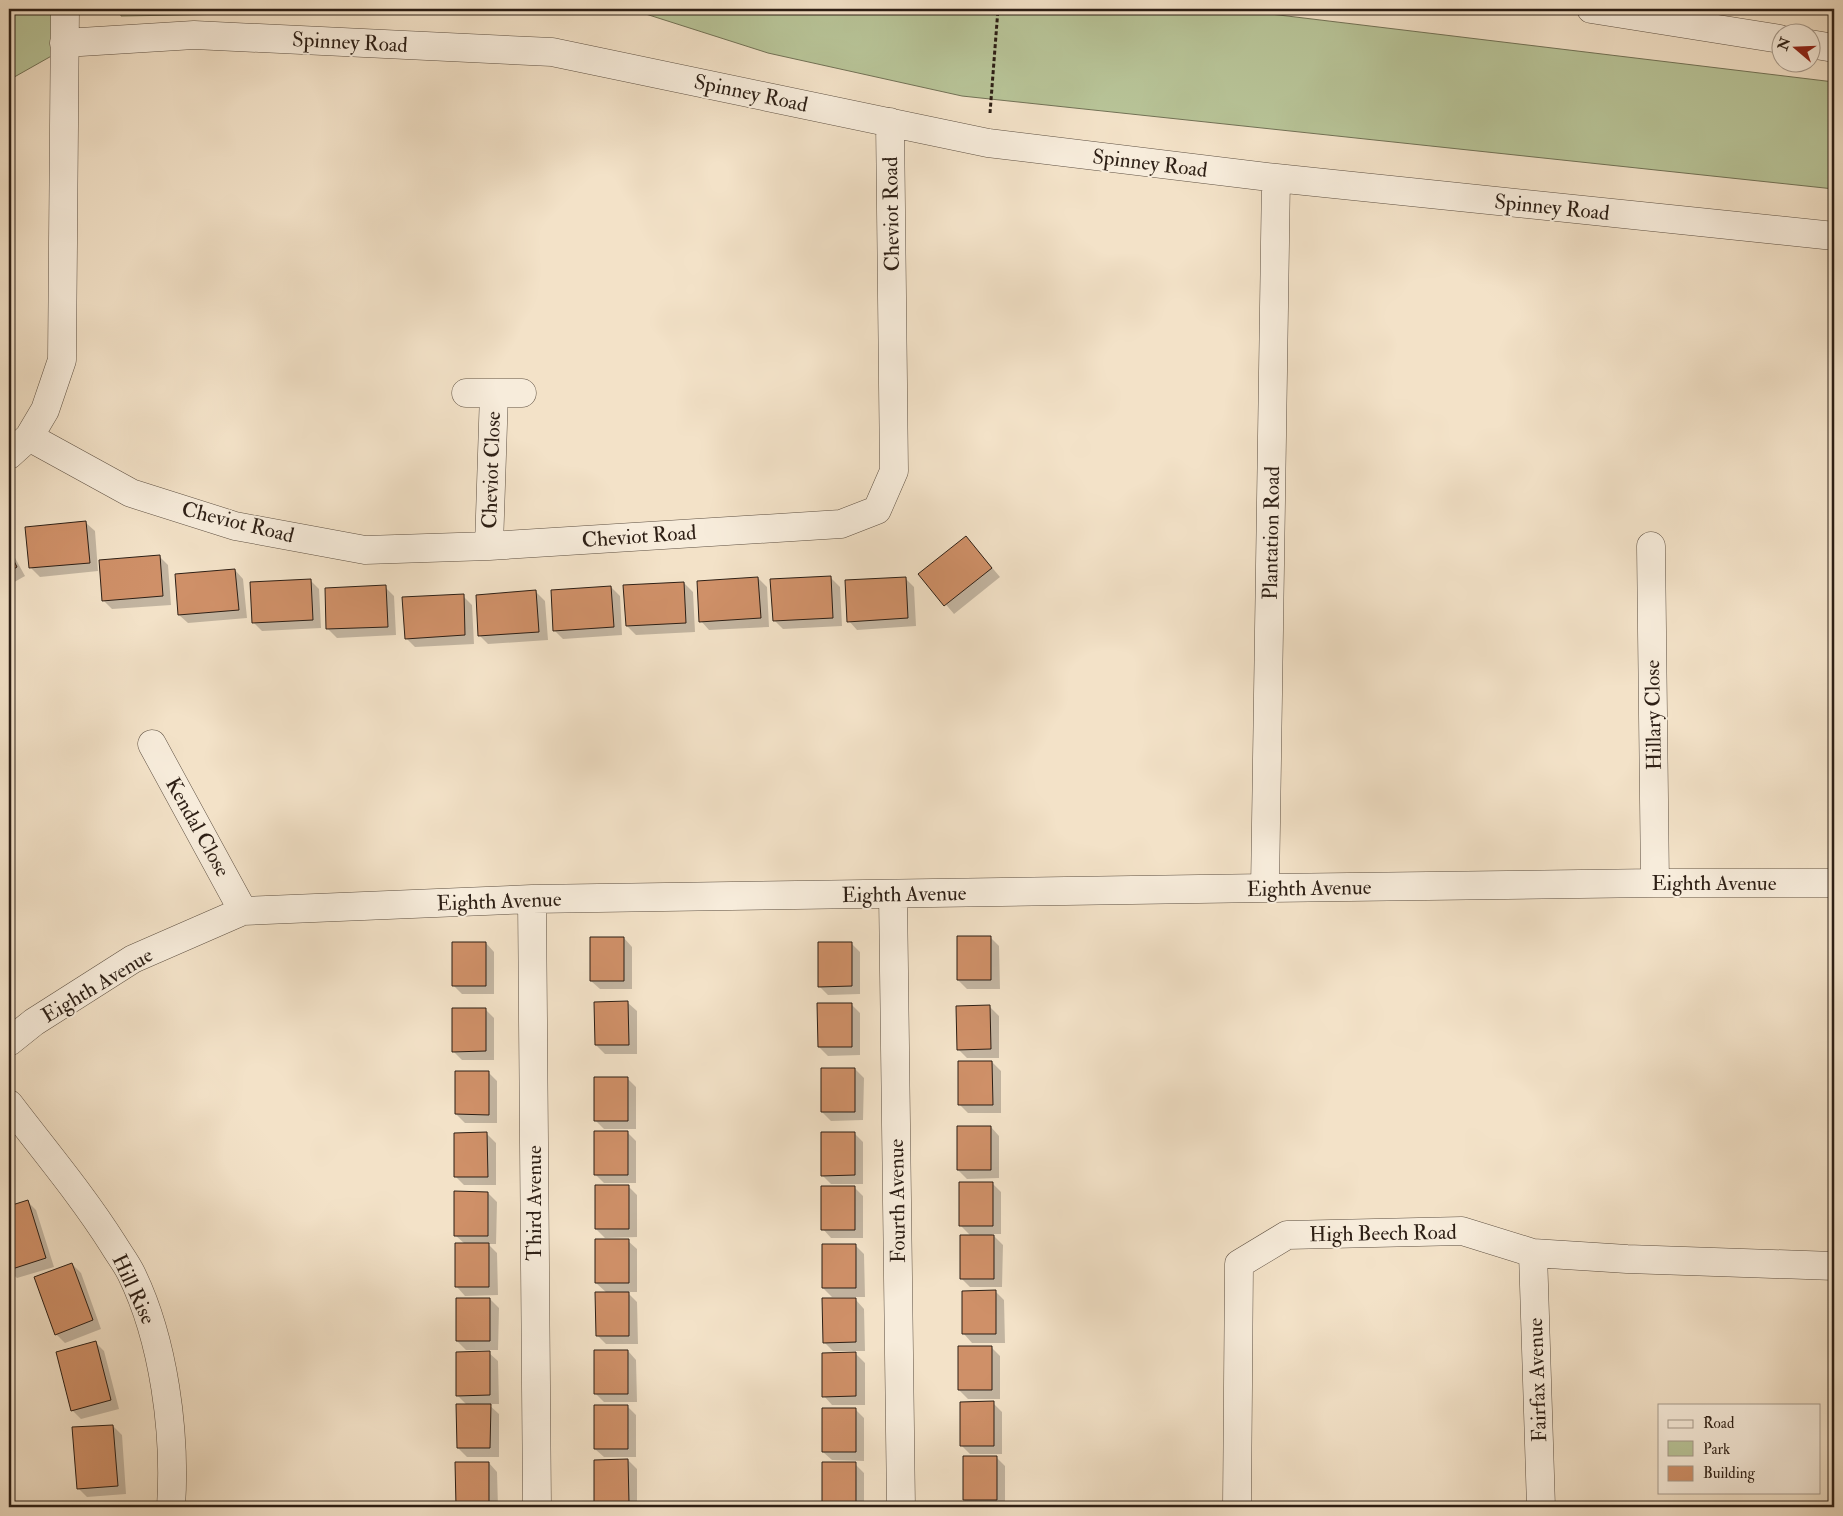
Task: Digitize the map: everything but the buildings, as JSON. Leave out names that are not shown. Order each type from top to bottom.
[{"type":"street","points":[[9,455],[29,437],[45,410],[62,360],[65,9]]},
{"type":"street","points":[[1591,9],[1628,11],[1770,37]]},
{"type":"street","name":"Spinney Road","points":[[64,43],[194,35],[552,52],[988,143],[1276,178],[1834,236]]},
{"type":"street","points":[[1820,46],[1834,48]]},
{"type":"street","name":"Cheviot Road","points":[[29,437],[131,493],[235,526],[365,550],[489,546],[841,524],[877,510],[894,471],[890,122]]},
{"type":"street","name":"Plantation Road","points":[[1265,888],[1276,178]]},
{"type":"street","points":[[466,393],[522,393]]},
{"type":"street","name":"Cheviot Close","points":[[489,546],[494,393]]},
{"type":"street","name":"Hillary Close","points":[[1651,546],[1655,883]]},
{"type":"street","name":"Kendal Close","points":[[152,744],[244,911]]},
{"type":"street","name":"Eighth Avenue","points":[[9,1042],[34,1022],[133,959],[244,911],[532,899],[1655,883],[1834,883]]},
{"type":"street","name":"Fourth Avenue","points":[[893,894],[901,1507]]},
{"type":"street","name":"Third Avenue","points":[[532,899],[536,1507]]},
{"type":"street","name":"Hill Rise","points":[[9,1104],[97,1219],[131,1273],[155,1335],[167,1398],[173,1475],[171,1507]]},
{"type":"street","name":"High Beech Road","points":[[1237,1507],[1239,1264],[1287,1235],[1462,1231],[1533,1253],[1627,1259],[1834,1266]]},
{"type":"street","name":"Fairfax Avenue","points":[[1533,1253],[1542,1507]]},
{"type":"path","points":[[988,143],[998,9]]},
{"type":"green space","points":[[9,9],[53,9],[55,54],[9,80]]},
{"type":"green space","points":[[120,9],[524,9],[121,16]]},
{"type":"green space","points":[[630,9],[1229,9],[1834,82],[1834,189],[962,96],[768,53]]}]
